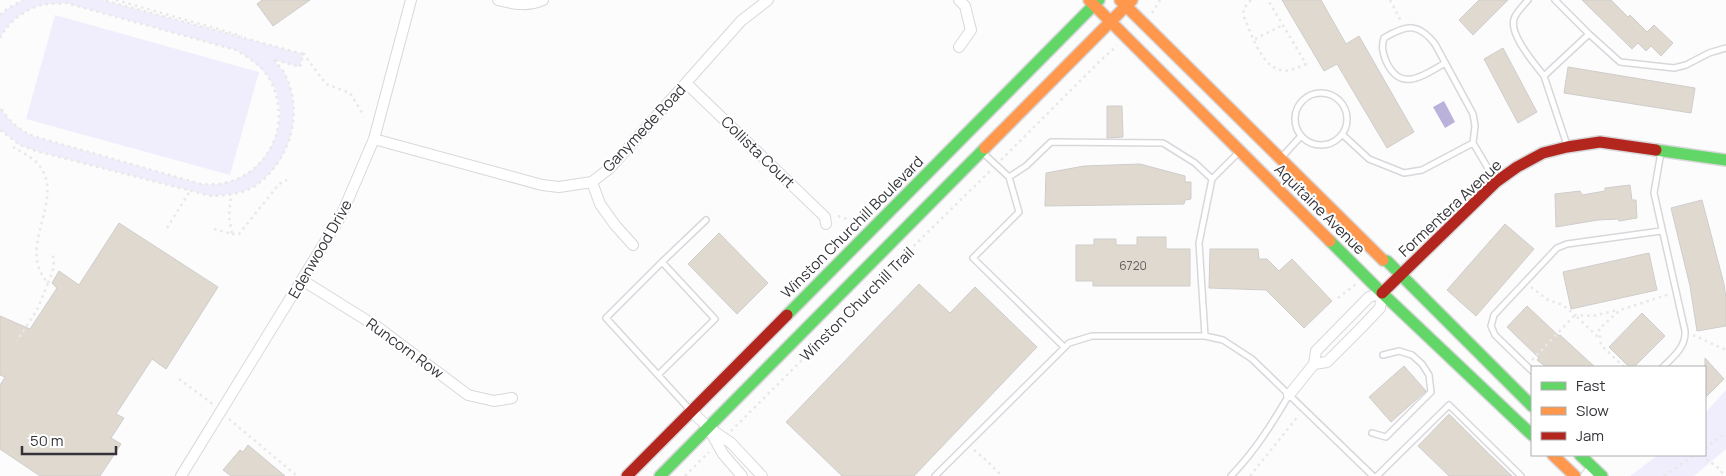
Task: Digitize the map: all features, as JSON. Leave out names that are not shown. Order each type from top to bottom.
[{"type":"street","name":"Edenwood Drive","points":[[181,476],[341,216],[374,139],[411,0]]},
{"type":"street","points":[[498,0],[518,5],[534,4],[543,0]]},
{"type":"street","name":"Ganymede Road","points":[[374,139],[542,185],[576,186],[592,182],[610,168],[741,21],[768,0]]},
{"type":"street","points":[[959,46],[971,30],[965,6],[960,0]]},
{"type":"street","name":"Aquitaine Avenue","points":[[1094,2],[1110,22],[1382,293],[1531,434]]},
{"type":"street","name":"Winston Churchill Boulevard","points":[[627,476],[1094,2]]},
{"type":"street","points":[[660,476],[1110,22],[1126,2]]},
{"type":"street","name":"Aquitaine Avenue","points":[[1126,2],[1381,259],[1387,261],[1531,405]]},
{"type":"street","name":"Collista Court","points":[[686,83],[826,216],[826,224]]},
{"type":"street","name":"Formentera Avenue","points":[[1382,293],[1496,182],[1517,167],[1544,153],[1600,142],[1726,160]]},
{"type":"street","points":[[592,182],[600,204],[633,245]]},
{"type":"street","name":"Runcorn Row","points":[[302,280],[379,328],[468,395],[494,401],[512,398]]},
{"type":"street","points":[[1289,395],[1314,364],[1316,351],[1369,297],[1382,293],[1380,308],[1360,329],[1328,362],[1314,364]]},
{"type":"street","points":[[691,411],[709,428],[731,443],[762,476]]},
{"type":"street","points":[[709,428],[723,454],[742,476]]},
{"type":"street","points":[[1554,456],[1575,476]]},
{"type":"street","points":[[1581,456],[1590,472],[1602,476]]},
{"type":"lane","points":[[1528,0],[1514,19],[1514,30],[1517,38],[1544,76],[1567,147]]},
{"type":"lane","points":[[1555,0],[1620,62],[1674,68],[1686,66],[1709,53],[1726,48]]},
{"type":"lane","points":[[1444,63],[1420,78],[1401,79],[1390,70],[1383,54],[1382,44],[1384,38],[1404,28],[1420,29],[1428,34],[1473,114],[1475,126],[1473,143],[1496,182]]},
{"type":"lane","points":[[1544,76],[1589,34]]},
{"type":"lane","points":[[1316,93],[1325,93],[1334,96],[1341,102],[1346,109],[1348,118],[1342,135],[1330,144],[1322,146],[1306,141],[1301,136],[1296,128],[1295,119],[1296,110],[1301,102],[1316,93]]},
{"type":"lane","points":[[1342,135],[1369,159],[1404,173],[1422,170],[1473,143]]},
{"type":"lane","points":[[1280,158],[1301,136]]},
{"type":"lane","points":[[1009,177],[1026,166],[1051,142],[1098,142],[1164,143],[1195,163],[1212,179]]},
{"type":"lane","points":[[1205,336],[1199,243],[1212,179],[1241,151]]},
{"type":"lane","points":[[982,152],[1009,177],[1019,212],[973,258],[1064,347]]},
{"type":"lane","points":[[1661,152],[1654,193],[1686,340],[1683,346],[1664,366]]},
{"type":"lane","points":[[691,411],[606,318],[706,220]]},
{"type":"lane","points":[[1531,370],[1496,335],[1491,326],[1494,315],[1557,248],[1567,244],[1661,231]]},
{"type":"lane","points":[[658,375],[715,319],[662,262]]},
{"type":"lane","points":[[935,476],[1064,347],[1069,343],[1092,336],[1205,336],[1223,340],[1240,349],[1373,476]]},
{"type":"lane","points":[[1372,432],[1386,437],[1431,392],[1429,375],[1422,364],[1412,355],[1400,351],[1383,356]]},
{"type":"lane","points":[[1231,476],[1254,451],[1269,430],[1289,395]]},
{"type":"lane","points":[[1377,476],[1449,405],[1521,476]]},
{"type":"path","points":[[0,15],[23,0]]},
{"type":"path","points":[[0,130],[20,145],[36,151],[211,196],[231,195],[258,184],[280,160],[293,126],[294,105],[283,72],[273,59],[300,67],[303,54],[103,0]]},
{"type":"path","points":[[116,0],[305,54],[326,84],[350,93],[364,116]]},
{"type":"path","points":[[1152,12],[1160,0]]},
{"type":"path","points":[[1252,0],[1243,11],[1244,17],[1264,59],[1271,66],[1280,70],[1289,70],[1306,64],[1268,0]]},
{"type":"path","points":[[1390,0],[1404,28]]},
{"type":"path","points":[[0,38],[4,31],[21,14],[42,5],[66,3],[236,50],[255,62],[270,78],[278,99],[280,122],[274,143],[262,162],[256,167],[244,176],[223,184],[201,184],[33,136],[26,133],[7,118],[0,106]]},
{"type":"path","points":[[1255,39],[1283,25]]},
{"type":"path","points":[[1009,152],[1112,51]]},
{"type":"path","points":[[13,147],[36,162],[48,184],[48,197],[36,245],[38,263],[43,278],[48,283]]},
{"type":"path","points":[[214,229],[239,234],[279,184],[287,180]]},
{"type":"path","name":"Winston Churchill Trail","points":[[734,428],[853,309],[868,291],[980,181]]},
{"type":"path","points":[[167,228],[190,191]]},
{"type":"path","points":[[231,195],[229,216],[232,234]]},
{"type":"path","points":[[838,216],[850,220]]},
{"type":"path","points":[[17,341],[36,310],[48,283],[54,267],[53,255]]},
{"type":"path","points":[[1338,298],[1359,282]]},
{"type":"path","points":[[1526,282],[1548,300],[1563,305],[1600,339]]},
{"type":"path","points":[[1526,365],[1575,315],[1593,316],[1620,310],[1668,294],[1676,294]]},
{"type":"path","points":[[1620,310],[1599,329],[1601,345],[1623,366]]},
{"type":"path","points":[[1685,331],[1726,350]]},
{"type":"path","points":[[179,379],[207,400]]},
{"type":"path","points":[[1250,476],[1303,409]]},
{"type":"path","points":[[234,424],[297,476]]},
{"type":"path","points":[[1706,447],[1726,434]]},
{"type":"path","points":[[966,444],[1002,476]]},
{"type":"path","points":[[1664,476],[1693,456]]},
{"type":"path","points":[[1702,456],[1721,470],[1724,476]]},
{"type":"path","points":[[685,476],[700,461]]},
{"type":"shaded area","points":[[23,0],[103,0],[303,54],[300,67],[274,60],[284,72],[290,86],[294,117],[287,147],[280,160],[270,173],[254,187],[236,193],[211,196],[36,151],[20,145],[0,130],[0,107],[14,124],[33,136],[201,184],[221,184],[240,177],[254,168],[265,156],[274,141],[279,125],[280,109],[276,92],[268,77],[253,62],[236,50],[66,3],[45,4],[29,10],[12,22],[0,38],[0,15]]},
{"type":"shaded area","points":[[55,15],[259,72],[230,175],[26,119]]},
{"type":"shaded area","points":[[1444,101],[1455,122],[1445,128],[1433,107]]},
{"type":"shaded area","points":[[1726,390],[1726,449],[1694,476],[1630,476],[1657,456],[1706,456],[1706,412]]},
{"type":"building","points":[[262,0],[310,0],[273,26],[257,4]]},
{"type":"building","points":[[1282,0],[1321,0],[1346,44],[1359,36],[1414,132],[1387,148],[1337,64],[1324,71]]},
{"type":"building","points":[[1479,0],[1508,0],[1473,35],[1459,20]]},
{"type":"building","points":[[1582,0],[1611,0],[1647,32],[1654,25],[1673,43],[1661,56],[1651,46],[1646,51],[1638,43],[1632,49]]},
{"type":"building","points":[[1503,48],[1537,112],[1518,123],[1484,59]]},
{"type":"building","points":[[1568,67],[1695,88],[1691,113],[1564,93]]},
{"type":"building","points":[[1107,106],[1122,106],[1123,137],[1107,138]]},
{"type":"building","points":[[1140,164],[1185,176],[1185,182],[1191,182],[1191,199],[1185,200],[1184,204],[1045,206],[1046,173],[1084,166]]},
{"type":"building","points":[[1630,185],[1632,200],[1636,200],[1637,218],[1619,221],[1618,219],[1598,220],[1556,227],[1555,194],[1580,191],[1582,195],[1605,191],[1605,188]]},
{"type":"building","points":[[1702,200],[1724,284],[1726,326],[1697,331],[1690,286],[1671,208]]},
{"type":"building","points":[[119,223],[218,287],[166,369],[152,359],[116,414],[124,418],[111,438],[121,444],[100,476],[40,476],[0,449],[0,385],[5,377],[0,375],[0,316],[30,329],[57,288],[52,283],[59,271],[79,285]]},
{"type":"building","points":[[1505,224],[1534,249],[1476,316],[1447,290]]},
{"type":"building","points":[[719,233],[768,283],[737,314],[688,264]]},
{"type":"building","points":[[1137,237],[1166,237],[1166,249],[1190,249],[1190,286],[1093,286],[1093,281],[1076,281],[1076,245],[1094,245],[1094,239],[1116,239],[1116,245],[1137,245]]},
{"type":"building","points":[[1210,249],[1258,249],[1259,259],[1267,259],[1279,271],[1292,259],[1332,301],[1304,328],[1266,290],[1209,288]]},
{"type":"building","points":[[1649,253],[1657,290],[1571,309],[1563,272]]},
{"type":"building","points":[[919,284],[950,313],[975,287],[1037,347],[914,476],[842,476],[786,422]]},
{"type":"building","points":[[1527,306],[1594,366],[1545,366],[1507,327]]},
{"type":"building","points":[[1642,313],[1665,336],[1635,366],[1628,366],[1609,347]]},
{"type":"building","points":[[1705,358],[1724,379],[1706,397],[1706,366]]},
{"type":"building","points":[[1404,366],[1426,391],[1391,422],[1369,397]]},
{"type":"building","points":[[1449,414],[1512,476],[1449,476],[1418,446]]},
{"type":"building","points":[[248,445],[285,476],[231,476],[223,470],[240,450],[243,452]]},
{"type":"traffic: fast","points":[[787,315],[1099,0]]},
{"type":"traffic: fast","points":[[660,476],[985,148]]},
{"type":"traffic: fast","points":[[1656,150],[1726,160]]},
{"type":"traffic: fast","points":[[1330,241],[1531,434]]},
{"type":"traffic: fast","points":[[1383,260],[1387,261],[1531,405]]},
{"type":"traffic: fast","points":[[1581,456],[1602,476]]},
{"type":"traffic: slow","points":[[1089,0],[1330,241]]},
{"type":"traffic: slow","points":[[1120,0],[1383,260]]},
{"type":"traffic: slow","points":[[985,148],[1132,0]]},
{"type":"traffic: slow","points":[[1554,456],[1575,476]]},
{"type":"traffic: jam","points":[[1382,293],[1496,182],[1517,167],[1543,153],[1600,142],[1656,150]]},
{"type":"traffic: jam","points":[[627,476],[787,315]]}]
